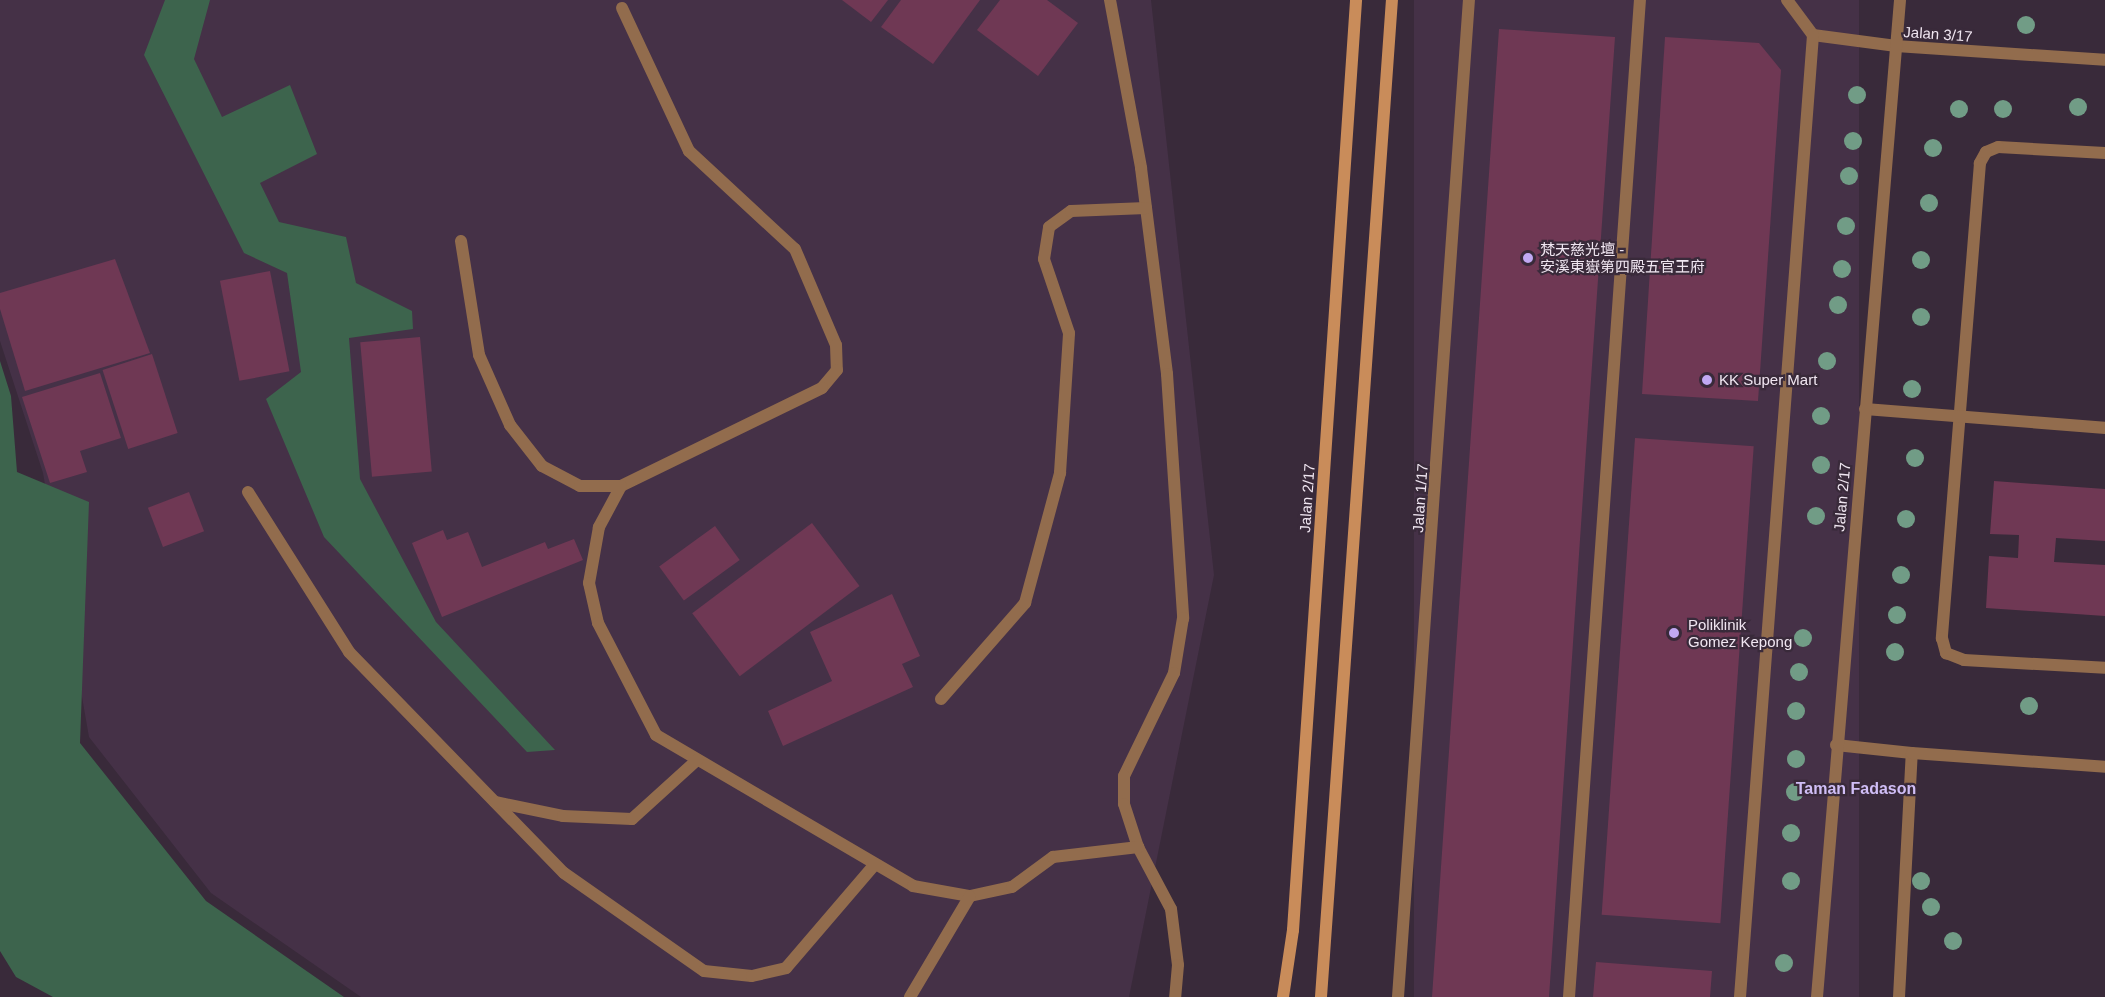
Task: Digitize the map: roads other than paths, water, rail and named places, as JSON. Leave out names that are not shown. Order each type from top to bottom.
[{"type":"street","points":[[1110,0],[1146,208],[1167,374],[1183,618],[1174,673],[1124,776],[1124,804],[1138,847],[1171,909],[1178,965],[1175,997]]},
{"type":"street","name":"Jalan 2/17","points":[[1283,997],[1293,918],[1356,0]]},
{"type":"street","points":[[1321,997],[1392,0]]},
{"type":"street","name":"Jalan 1/17","points":[[1398,997],[1469,0]]},
{"type":"street","points":[[1569,997],[1640,0]]},
{"type":"street","points":[[1740,997],[1814,35],[1787,0]]},
{"type":"street","name":"Jalan 2/17","points":[[1817,997],[1836,745],[1900,0]]},
{"type":"street","points":[[461,241],[480,355],[510,425],[542,466],[580,486],[621,486],[822,388],[837,370],[836,345],[795,249],[688,151],[622,8]]},
{"type":"street","name":"Jalan 3/17","points":[[1814,35],[1896,46],[2105,60]]},
{"type":"street","points":[[2105,153],[1998,147],[1986,152],[1980,163],[1942,638],[1946,653],[1964,660],[2105,668]]},
{"type":"street","points":[[940,699],[1025,603],[1060,473],[1069,333],[1044,259],[1049,227],[1071,211],[1146,208]]},
{"type":"street","points":[[1865,409],[2105,428]]},
{"type":"street","points":[[621,486],[599,527],[589,583],[598,623],[656,735],[913,886],[970,896],[1012,887],[1053,857],[1138,847]]},
{"type":"street","points":[[248,492],[349,652],[564,873],[704,971],[752,976],[786,968],[875,864]]},
{"type":"street","points":[[1836,745],[2105,767]]},
{"type":"street","points":[[1899,997],[1912,753]]},
{"type":"street","points":[[494,802],[563,816],[632,819],[697,760]]},
{"type":"street","points":[[910,997],[970,896]]},
{"type":"place","name":"梵天慈光壇 - 安溪東嶽第四殿五官王府","points":[[1528,258]]},
{"type":"place","name":"KK Super Mart","points":[[1707,380]]},
{"type":"place","name":"Poliklinik Gomez Kepong","points":[[1674,633]]},
{"type":"district","name":"Taman Fadason","points":[[1856,789]]}]
